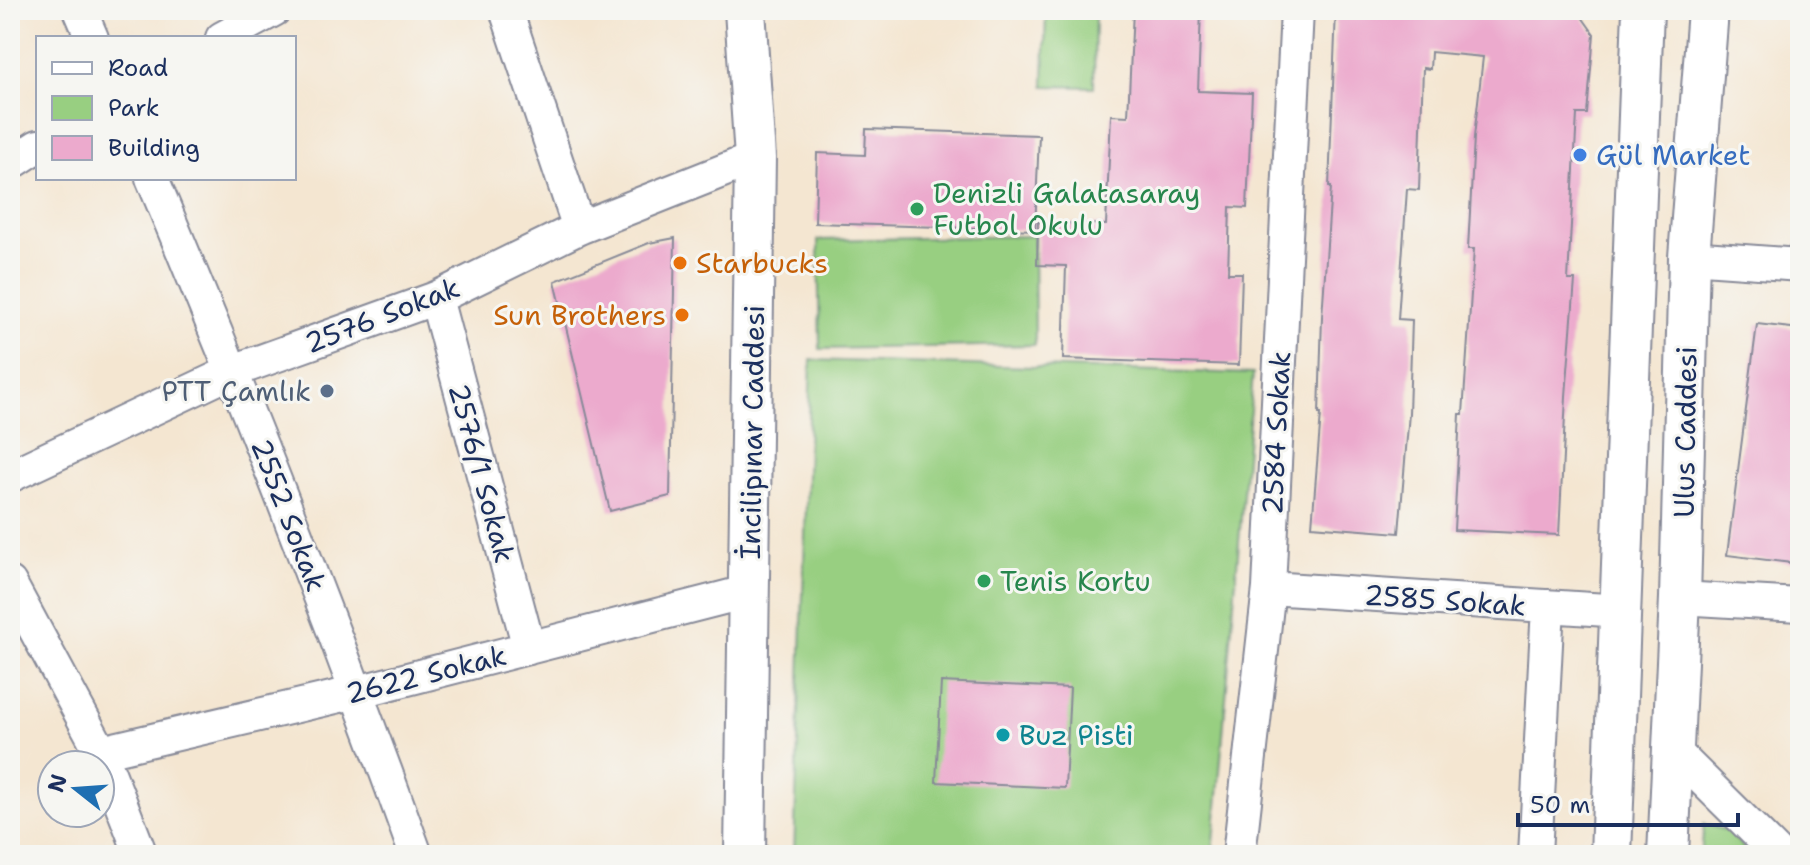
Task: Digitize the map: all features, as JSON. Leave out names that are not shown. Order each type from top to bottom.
[{"type":"main road","name":"İncilipınar Caddesi","points":[[745,10],[755,158],[745,855]]},
{"type":"main road","name":"Ulus Caddesi","points":[[1611,855],[1643,10]]},
{"type":"main road","name":"Ulus Caddesi","points":[[1668,855],[1680,598],[1689,257],[1708,10]]},
{"type":"street","points":[[80,10],[91,36]]},
{"type":"street","points":[[226,36],[274,10]]},
{"type":"street","points":[[506,10],[579,228]]},
{"type":"street","name":"2584 Sokak","points":[[1239,855],[1269,588],[1297,10]]},
{"type":"street","points":[[10,164],[36,147]]},
{"type":"street","name":"2576 Sokak","points":[[10,476],[233,371],[436,298],[579,228],[755,158]]},
{"type":"street","name":"2552 Sokak","points":[[153,180],[233,371],[357,692],[416,855]]},
{"type":"street","points":[[1689,257],[1800,265]]},
{"type":"street","name":"2576/1 Sokak","points":[[436,298],[529,648]]},
{"type":"street","points":[[10,583],[99,749]]},
{"type":"street","name":"2585 Sokak","points":[[1269,588],[1622,611]]},
{"type":"street","name":"2622 Sokak","points":[[114,749],[357,692],[750,591]]},
{"type":"street","points":[[1680,598],[1800,605]]},
{"type":"street","points":[[1535,855],[1548,606]]},
{"type":"street","points":[[1673,750],[1779,855]]},
{"type":"street","points":[[116,791],[141,855]]},
{"type":"green space","points":[[1046,10],[1095,10],[1094,87],[1044,86]]},
{"type":"green space","points":[[1034,236],[1035,345],[820,349],[818,240]]},
{"type":"green space","points":[[811,360],[1253,374],[1213,855],[794,855]]},
{"type":"green space","points":[[1704,824],[1728,831],[1751,855],[1701,855]]},
{"type":"building","points":[[1133,10],[1201,10],[1198,91],[1252,93],[1247,208],[1230,207],[1228,273],[1242,273],[1239,365],[1063,359],[1066,266],[1037,265],[1038,222],[1106,225],[1111,115],[1128,116]]},
{"type":"building","points":[[1336,10],[1577,10],[1594,34],[1587,114],[1577,114],[1568,280],[1575,280],[1559,535],[1454,530],[1474,249],[1468,249],[1474,137],[1483,57],[1431,52],[1430,69],[1423,68],[1419,190],[1407,189],[1398,319],[1412,320],[1409,413],[1399,533],[1312,526],[1321,414],[1322,317],[1331,187]]},
{"type":"building","points":[[866,129],[1039,135],[1035,230],[815,223],[817,153],[865,155]]},
{"type":"building","points":[[675,238],[670,496],[610,511],[555,281],[649,243]]},
{"type":"building","points":[[1757,324],[1800,329],[1800,564],[1727,555]]},
{"type":"building","name":"Buz Pisti","points":[[941,682],[1070,688],[1065,788],[936,782]]},
{"type":"place","name":"Gül Market","points":[[1580,155]]},
{"type":"place","name":"Denizli Galatasaray Futbol Okulu","points":[[917,209]]},
{"type":"place","name":"Starbucks","points":[[680,263]]},
{"type":"place","name":"Sun Brothers","points":[[682,315]]},
{"type":"place","name":"PTT Çamlık","points":[[327,391]]},
{"type":"place","name":"Tenis Kortu","points":[[984,581]]},
{"type":"place","name":"Buz Pisti","points":[[1003,735]]}]
